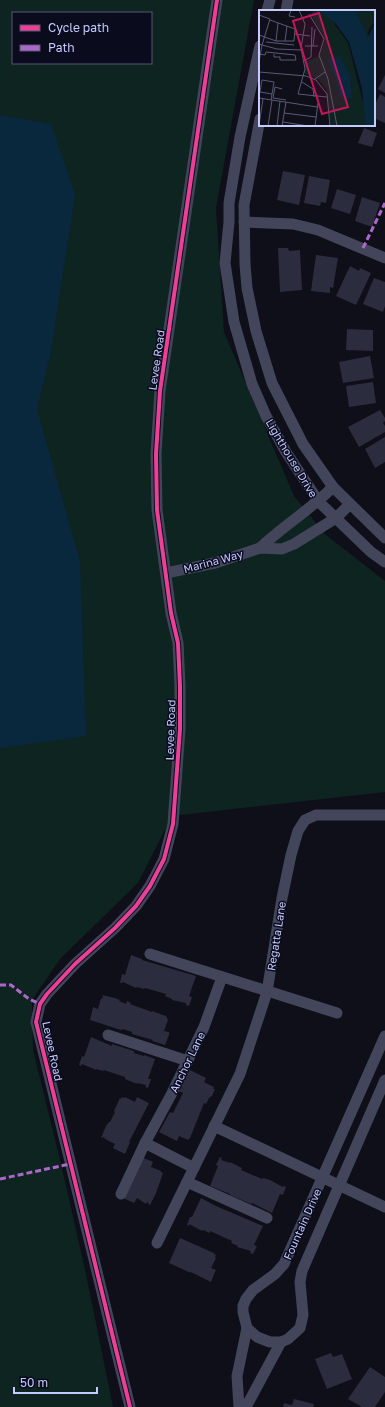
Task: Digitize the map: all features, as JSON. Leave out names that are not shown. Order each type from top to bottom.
[{"type":"street","name":"Levee Road","points":[[130,1407],[36,1022],[40,1004],[47,994],[75,964],[115,928],[136,906],[150,886],[164,859],[173,824],[180,722],[180,686],[178,643],[171,613],[158,510],[156,454],[160,391],[217,0]]},
{"type":"street","points":[[268,10],[270,0]]},
{"type":"street","points":[[286,10],[288,0]]},
{"type":"street","name":"Lighthouse Drive","points":[[259,51],[232,182],[229,204],[229,222],[225,263],[234,322],[252,384],[266,416],[286,452],[319,502],[371,552],[385,562]]},
{"type":"street","name":"Lighthouse Drive","points":[[259,124],[244,205],[247,288],[256,331],[272,383],[303,444],[333,487],[385,538]]},
{"type":"street","points":[[244,222],[293,224],[318,230],[385,258]]},
{"type":"street","name":"Marina Way","points":[[260,548],[274,535],[319,502],[333,487]]},
{"type":"street","name":"Marina Way","points":[[166,573],[215,563],[260,548],[282,549],[294,544],[336,518],[350,504]]},
{"type":"street","name":"Regatta Lane","points":[[157,1243],[240,1074],[267,992],[291,855],[298,831],[305,820],[316,815],[385,815]]},
{"type":"street","points":[[150,954],[337,1013]]},
{"type":"street","name":"Anchor Lane","points":[[121,1194],[145,1143],[172,1093],[204,1027],[222,977]]},
{"type":"street","points":[[108,1035],[188,1061]]},
{"type":"street","name":"Fountain Drive","points":[[239,1407],[237,1376],[247,1328],[243,1306],[253,1290],[275,1274],[284,1264],[385,1036]]},
{"type":"street","name":"Fountain Drive","points":[[246,1407],[281,1342],[288,1339],[300,1328],[303,1315],[300,1282],[302,1271],[385,1080]]},
{"type":"street","points":[[214,1126],[385,1207]]},
{"type":"street","points":[[145,1143],[194,1168]]},
{"type":"street","points":[[187,1182],[267,1218]]},
{"type":"street","points":[[247,1328],[257,1337],[270,1342],[281,1342]]},
{"type":"green space","points":[[0,0],[254,0],[216,208],[224,332],[294,496],[326,535],[385,581],[385,792],[172,816],[138,883],[60,959],[32,1000],[33,1050],[86,1274],[113,1407],[0,1407]]},
{"type":"water","points":[[0,115],[51,124],[75,195],[51,351],[37,409],[80,561],[86,736],[1,748],[0,748]]},
{"type":"building","points":[[385,75],[385,93],[378,89]]},
{"type":"building","points":[[380,94],[385,97],[385,123],[375,118],[375,105]]},
{"type":"building","points":[[364,128],[377,133],[372,147],[358,143]]},
{"type":"building","points":[[283,171],[305,175],[299,205],[277,200]]},
{"type":"building","points":[[309,176],[330,180],[326,203],[321,202],[320,206],[304,203]]},
{"type":"building","points":[[337,189],[356,195],[350,214],[331,208]]},
{"type":"building","points":[[362,197],[380,203],[372,227],[355,221]]},
{"type":"building","points":[[278,248],[288,248],[289,251],[300,250],[302,290],[280,292]]},
{"type":"building","points":[[316,255],[338,258],[333,288],[330,287],[330,293],[311,291]]},
{"type":"building","points":[[350,266],[359,271],[360,268],[371,273],[356,305],[336,296]]},
{"type":"building","points":[[374,278],[385,282],[385,306],[383,312],[363,304]]},
{"type":"building","points":[[347,329],[373,330],[373,351],[346,350]]},
{"type":"building","points":[[370,356],[374,378],[343,383],[339,362]]},
{"type":"building","points":[[373,382],[376,403],[349,407],[346,386]]},
{"type":"building","points":[[380,410],[385,418],[383,423],[385,426],[385,432],[359,447],[348,427]]},
{"type":"building","points":[[385,437],[385,462],[375,468],[365,449]]},
{"type":"building","points":[[131,955],[142,960],[196,976],[189,996],[192,997],[189,1006],[186,1005],[186,1003],[172,1000],[165,996],[166,994],[145,988],[136,988],[123,982],[120,983],[122,974],[125,975]]},
{"type":"building","points":[[102,995],[115,998],[126,1004],[127,1001],[131,1003],[130,1004],[166,1016],[168,1020],[164,1031],[169,1032],[169,1035],[165,1045],[132,1034],[132,1032],[123,1029],[121,1030],[90,1020],[93,1007],[98,1009],[101,998],[102,999],[103,997]]},
{"type":"building","points":[[91,1037],[112,1046],[112,1044],[134,1051],[134,1053],[155,1059],[148,1079],[151,1079],[148,1088],[145,1087],[146,1085],[137,1084],[125,1079],[125,1077],[104,1070],[96,1070],[82,1064],[81,1066],[79,1065],[82,1056],[84,1057]]},
{"type":"building","points":[[188,1069],[206,1078],[204,1082],[215,1089],[206,1104],[204,1103],[190,1138],[188,1140],[179,1136],[177,1141],[159,1132],[170,1112],[173,1113],[183,1093],[179,1091]]},
{"type":"building","points":[[122,1097],[135,1102],[137,1097],[149,1103],[129,1142],[125,1154],[113,1148],[115,1144],[104,1137],[101,1138],[106,1126],[110,1122],[115,1112],[114,1111],[120,1098],[121,1099]]},
{"type":"building","points":[[141,1157],[153,1162],[151,1167],[163,1173],[150,1205],[148,1204],[149,1203],[147,1202],[146,1204],[137,1198],[134,1203],[123,1198]]},
{"type":"building","points":[[220,1157],[222,1158],[221,1160],[230,1162],[242,1168],[241,1170],[286,1187],[283,1195],[280,1194],[272,1213],[210,1186]]},
{"type":"building","points":[[201,1198],[263,1226],[254,1245],[257,1246],[253,1254],[250,1253],[251,1251],[237,1247],[238,1246],[231,1243],[232,1241],[210,1231],[210,1233],[203,1230],[202,1231],[189,1224],[189,1226],[187,1225]]},
{"type":"building","points":[[180,1238],[216,1255],[211,1268],[216,1270],[211,1282],[169,1263]]},
{"type":"building","points":[[331,1353],[333,1357],[342,1354],[352,1379],[327,1389],[315,1359]]},
{"type":"building","points":[[370,1367],[385,1377],[385,1392],[375,1407],[362,1407],[348,1399]]},
{"type":"building","points":[[294,1399],[314,1404],[313,1407],[283,1407],[284,1403],[292,1405]]},
{"type":"marked path","points":[[363,248],[385,203]]},
{"type":"marked path","points":[[0,985],[11,985],[29,999],[40,1004]]},
{"type":"marked path","points":[[0,1179],[70,1164]]},
{"type":"cycle path","points":[[130,1407],[36,1022],[40,1004],[47,994],[75,964],[115,928],[136,906],[150,886],[164,859],[173,824],[180,729],[180,686],[178,643],[171,613],[157,510],[156,454],[160,391],[217,0]]}]
